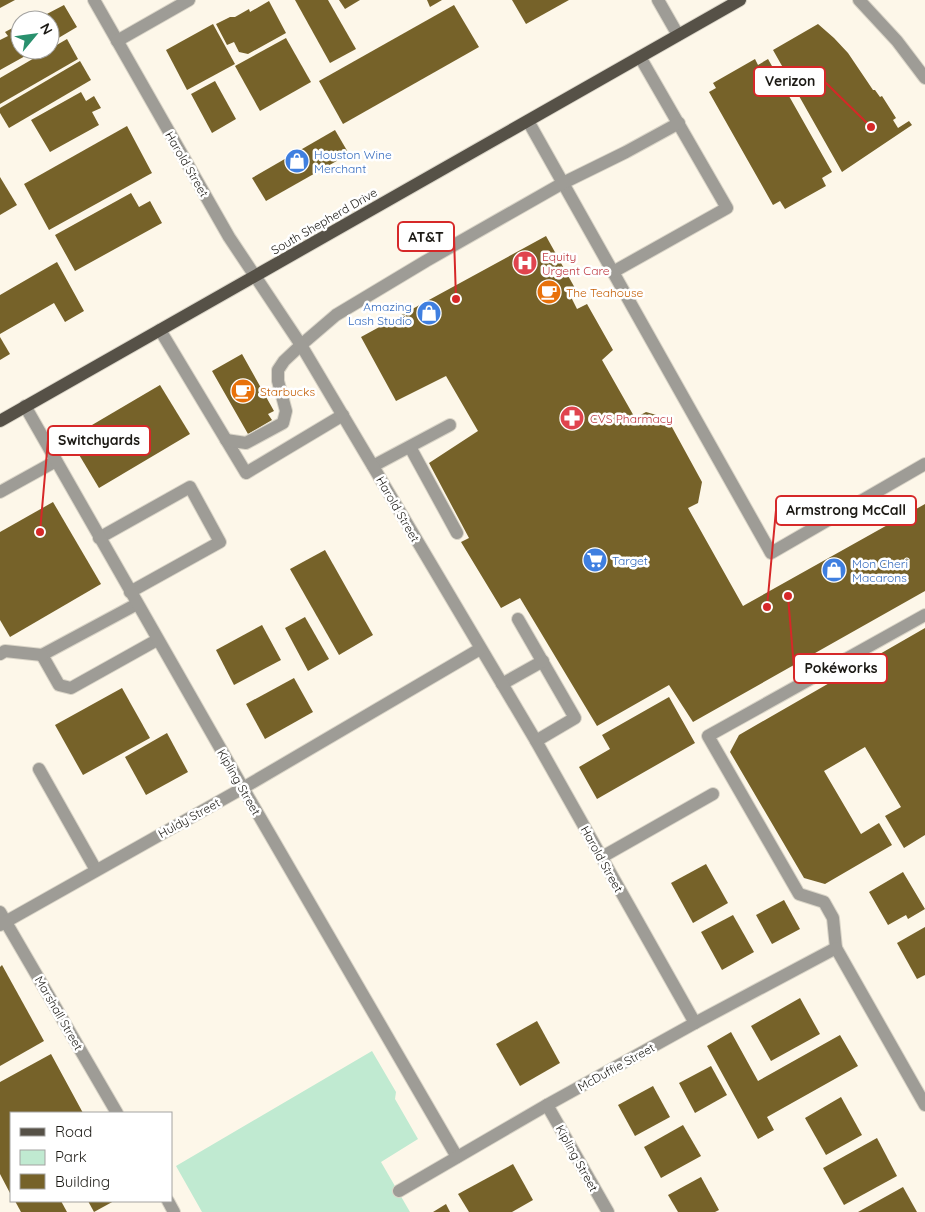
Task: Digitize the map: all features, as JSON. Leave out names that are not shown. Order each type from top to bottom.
[{"type":"main road","name":"South Shepherd Drive","points":[[0,421],[740,0]]},
{"type":"street","name":"Harold Street","points":[[94,0],[229,237],[301,345],[536,741],[695,1023]]},
{"type":"street","points":[[117,41],[189,0]]},
{"type":"street","points":[[658,0],[678,35]]},
{"type":"street","points":[[859,0],[897,41],[925,78]]},
{"type":"street","points":[[613,272],[727,208],[640,57]]},
{"type":"street","points":[[528,121],[771,553],[925,464]]},
{"type":"street","points":[[226,440],[246,443],[283,423],[286,411],[278,381],[278,370],[284,361],[336,315],[563,183],[679,123]]},
{"type":"street","points":[[160,330],[246,473],[343,415]]},
{"type":"street","name":"Kipling Street","points":[[25,406],[157,640],[457,1156]]},
{"type":"street","points":[[373,466],[450,425]]},
{"type":"street","points":[[410,447],[457,533]]},
{"type":"street","points":[[0,492],[56,461]]},
{"type":"street","points":[[99,538],[190,486],[220,542],[130,592]]},
{"type":"street","points":[[0,654],[5,651],[42,655],[137,604]]},
{"type":"street","points":[[925,615],[708,736],[798,894],[824,902],[833,918],[836,948],[925,1104]]},
{"type":"street","points":[[518,619],[575,718],[536,741]]},
{"type":"street","points":[[42,655],[59,685],[71,688],[157,640]]},
{"type":"street","name":"Huldy Street","points":[[2,920],[243,788],[480,649]]},
{"type":"street","points":[[502,684],[543,661]]},
{"type":"street","points":[[39,769],[96,870]]},
{"type":"street","points":[[602,857],[713,794]]},
{"type":"street","name":"Marshall Street","points":[[2,920],[116,1112]]},
{"type":"street","name":"McDuffie Street","points":[[399,1191],[547,1105],[836,948]]},
{"type":"street","name":"Kipling Street","points":[[547,1105],[608,1212]]},
{"type":"green space","points":[[372,1051],[396,1092],[395,1099],[418,1139],[381,1162],[410,1212],[202,1212],[176,1166]]},
{"type":"building","points":[[0,0],[15,0],[0,8]]},
{"type":"building","points":[[295,0],[328,0],[356,49],[330,63]]},
{"type":"building","points":[[339,0],[360,0],[345,9]]},
{"type":"building","points":[[427,0],[442,0],[430,7]]},
{"type":"building","points":[[512,0],[569,0],[526,24]]},
{"type":"building","points":[[269,1],[286,33],[248,54],[239,52],[234,42],[227,45],[216,24],[249,9],[250,12]]},
{"type":"building","points":[[64,5],[77,27],[60,37],[60,10],[54,10]]},
{"type":"building","points":[[454,5],[479,47],[343,124],[319,81]]},
{"type":"building","points":[[213,24],[235,64],[187,90],[166,50]]},
{"type":"building","points":[[818,24],[848,53],[873,90],[880,97],[882,96],[896,118],[893,120],[898,128],[909,121],[912,125],[842,172],[773,50]]},
{"type":"building","points":[[10,29],[10,60],[18,60],[0,70],[0,40],[8,36],[5,32]]},
{"type":"building","points":[[286,38],[311,82],[260,111],[235,66]]},
{"type":"building","points":[[67,39],[78,59],[0,104],[0,78],[31,60],[60,60],[60,43]]},
{"type":"building","points":[[755,59],[758,65],[768,59],[832,172],[822,178],[826,186],[785,209],[780,201],[773,205],[709,92],[716,88],[713,83]]},
{"type":"building","points":[[80,61],[91,80],[9,128],[0,113],[0,108]]},
{"type":"building","points":[[215,81],[236,119],[212,133],[191,94]]},
{"type":"building","points":[[81,92],[86,101],[94,96],[101,108],[92,112],[99,125],[50,152],[31,120]]},
{"type":"building","points":[[127,126],[152,173],[49,230],[24,184]]},
{"type":"building","points":[[335,130],[349,154],[266,201],[252,178]]},
{"type":"building","points":[[0,177],[17,205],[0,215]]},
{"type":"building","points":[[131,193],[139,207],[150,201],[162,223],[75,271],[55,235]]},
{"type":"building","name":"Target","points":[[546,236],[576,290],[569,293],[577,309],[587,304],[613,350],[602,360],[635,418],[646,412],[667,418],[702,482],[698,503],[688,508],[743,606],[925,504],[925,591],[693,722],[669,685],[597,726],[520,598],[501,608],[461,542],[469,538],[429,463],[478,431],[446,376],[396,401],[361,337]]},
{"type":"building","points":[[57,262],[84,311],[65,322],[54,303],[0,334],[0,295]]},
{"type":"building","points":[[0,337],[10,354],[0,360]]},
{"type":"building","name":"Starbucks","points":[[242,354],[274,411],[268,414],[272,420],[248,434],[212,371]]},
{"type":"building","points":[[160,385],[190,434],[99,488],[72,443],[75,435]]},
{"type":"building","points":[[53,502],[101,584],[10,637],[0,620],[0,532]]},
{"type":"building","points":[[325,550],[373,635],[339,655],[290,569]]},
{"type":"building","points":[[305,617],[329,659],[308,671],[285,628]]},
{"type":"building","points":[[262,625],[281,660],[234,685],[216,650]]},
{"type":"building","points":[[925,628],[925,835],[904,848],[885,816],[901,807],[865,747],[824,771],[861,834],[879,823],[892,845],[825,884],[804,878],[730,752],[739,735]]},
{"type":"building","points":[[294,678],[313,712],[265,739],[246,704]]},
{"type":"building","points":[[122,688],[150,738],[83,775],[55,725]]},
{"type":"building","points":[[669,697],[695,743],[597,799],[579,767],[610,749],[602,735]]},
{"type":"building","points":[[167,733],[188,772],[146,795],[125,757]]},
{"type":"building","points":[[706,864],[728,903],[693,923],[671,883]]},
{"type":"building","points":[[903,872],[925,909],[908,919],[906,915],[888,925],[869,892]]},
{"type":"building","points":[[784,900],[800,929],[772,944],[756,915]]},
{"type":"building","points":[[733,915],[754,952],[722,970],[701,932]]},
{"type":"building","points":[[925,927],[925,975],[917,979],[897,943]]},
{"type":"building","points":[[2,965],[44,1041],[0,1066],[0,967]]},
{"type":"building","points":[[800,998],[820,1034],[771,1061],[751,1026]]},
{"type":"building","points":[[537,1021],[560,1063],[520,1086],[496,1044]]},
{"type":"building","points":[[731,1032],[758,1081],[840,1035],[858,1066],[767,1117],[774,1130],[758,1139],[707,1046]]},
{"type":"building","points":[[51,1054],[82,1112],[10,1112],[10,1193],[0,1174],[0,1082]]},
{"type":"building","points":[[711,1066],[727,1095],[695,1113],[679,1083]]},
{"type":"building","points":[[653,1086],[670,1117],[635,1136],[618,1105]]},
{"type":"building","points":[[841,1097],[862,1135],[826,1155],[805,1118]]},
{"type":"building","points":[[683,1125],[701,1156],[661,1178],[644,1147]]},
{"type":"building","points":[[877,1138],[897,1176],[844,1205],[823,1168]]},
{"type":"building","points":[[513,1164],[533,1200],[512,1212],[469,1212],[458,1194]]},
{"type":"building","points":[[701,1177],[719,1210],[715,1212],[678,1212],[668,1195]]},
{"type":"building","points":[[903,1187],[917,1212],[858,1212]]},
{"type":"building","points":[[16,1202],[62,1202],[67,1212],[21,1212]]},
{"type":"building","points":[[89,1202],[112,1202],[94,1212]]},
{"type":"building","points":[[446,1204],[450,1212],[433,1212]]},
{"type":"place","name":"Verizon","points":[[871,127]]},
{"type":"place","name":"Houston Wine Merchant","points":[[297,161]]},
{"type":"place","name":"Equity Urgent Care","points":[[525,263]]},
{"type":"place","name":"The Teahouse","points":[[549,292]]},
{"type":"place","name":"AT&T","points":[[456,299]]},
{"type":"place","name":"Amazing Lash Studio","points":[[429,313]]},
{"type":"place","name":"Starbucks","points":[[243,391]]},
{"type":"place","name":"CVS Pharmacy","points":[[572,418]]},
{"type":"place","name":"Switchyards","points":[[40,532]]},
{"type":"place","name":"Target","points":[[595,560]]},
{"type":"place","name":"Mon Cheri Macarons","points":[[834,570]]},
{"type":"place","name":"Pokéworks","points":[[788,596]]},
{"type":"place","name":"Armstrong McCall","points":[[767,607]]}]
